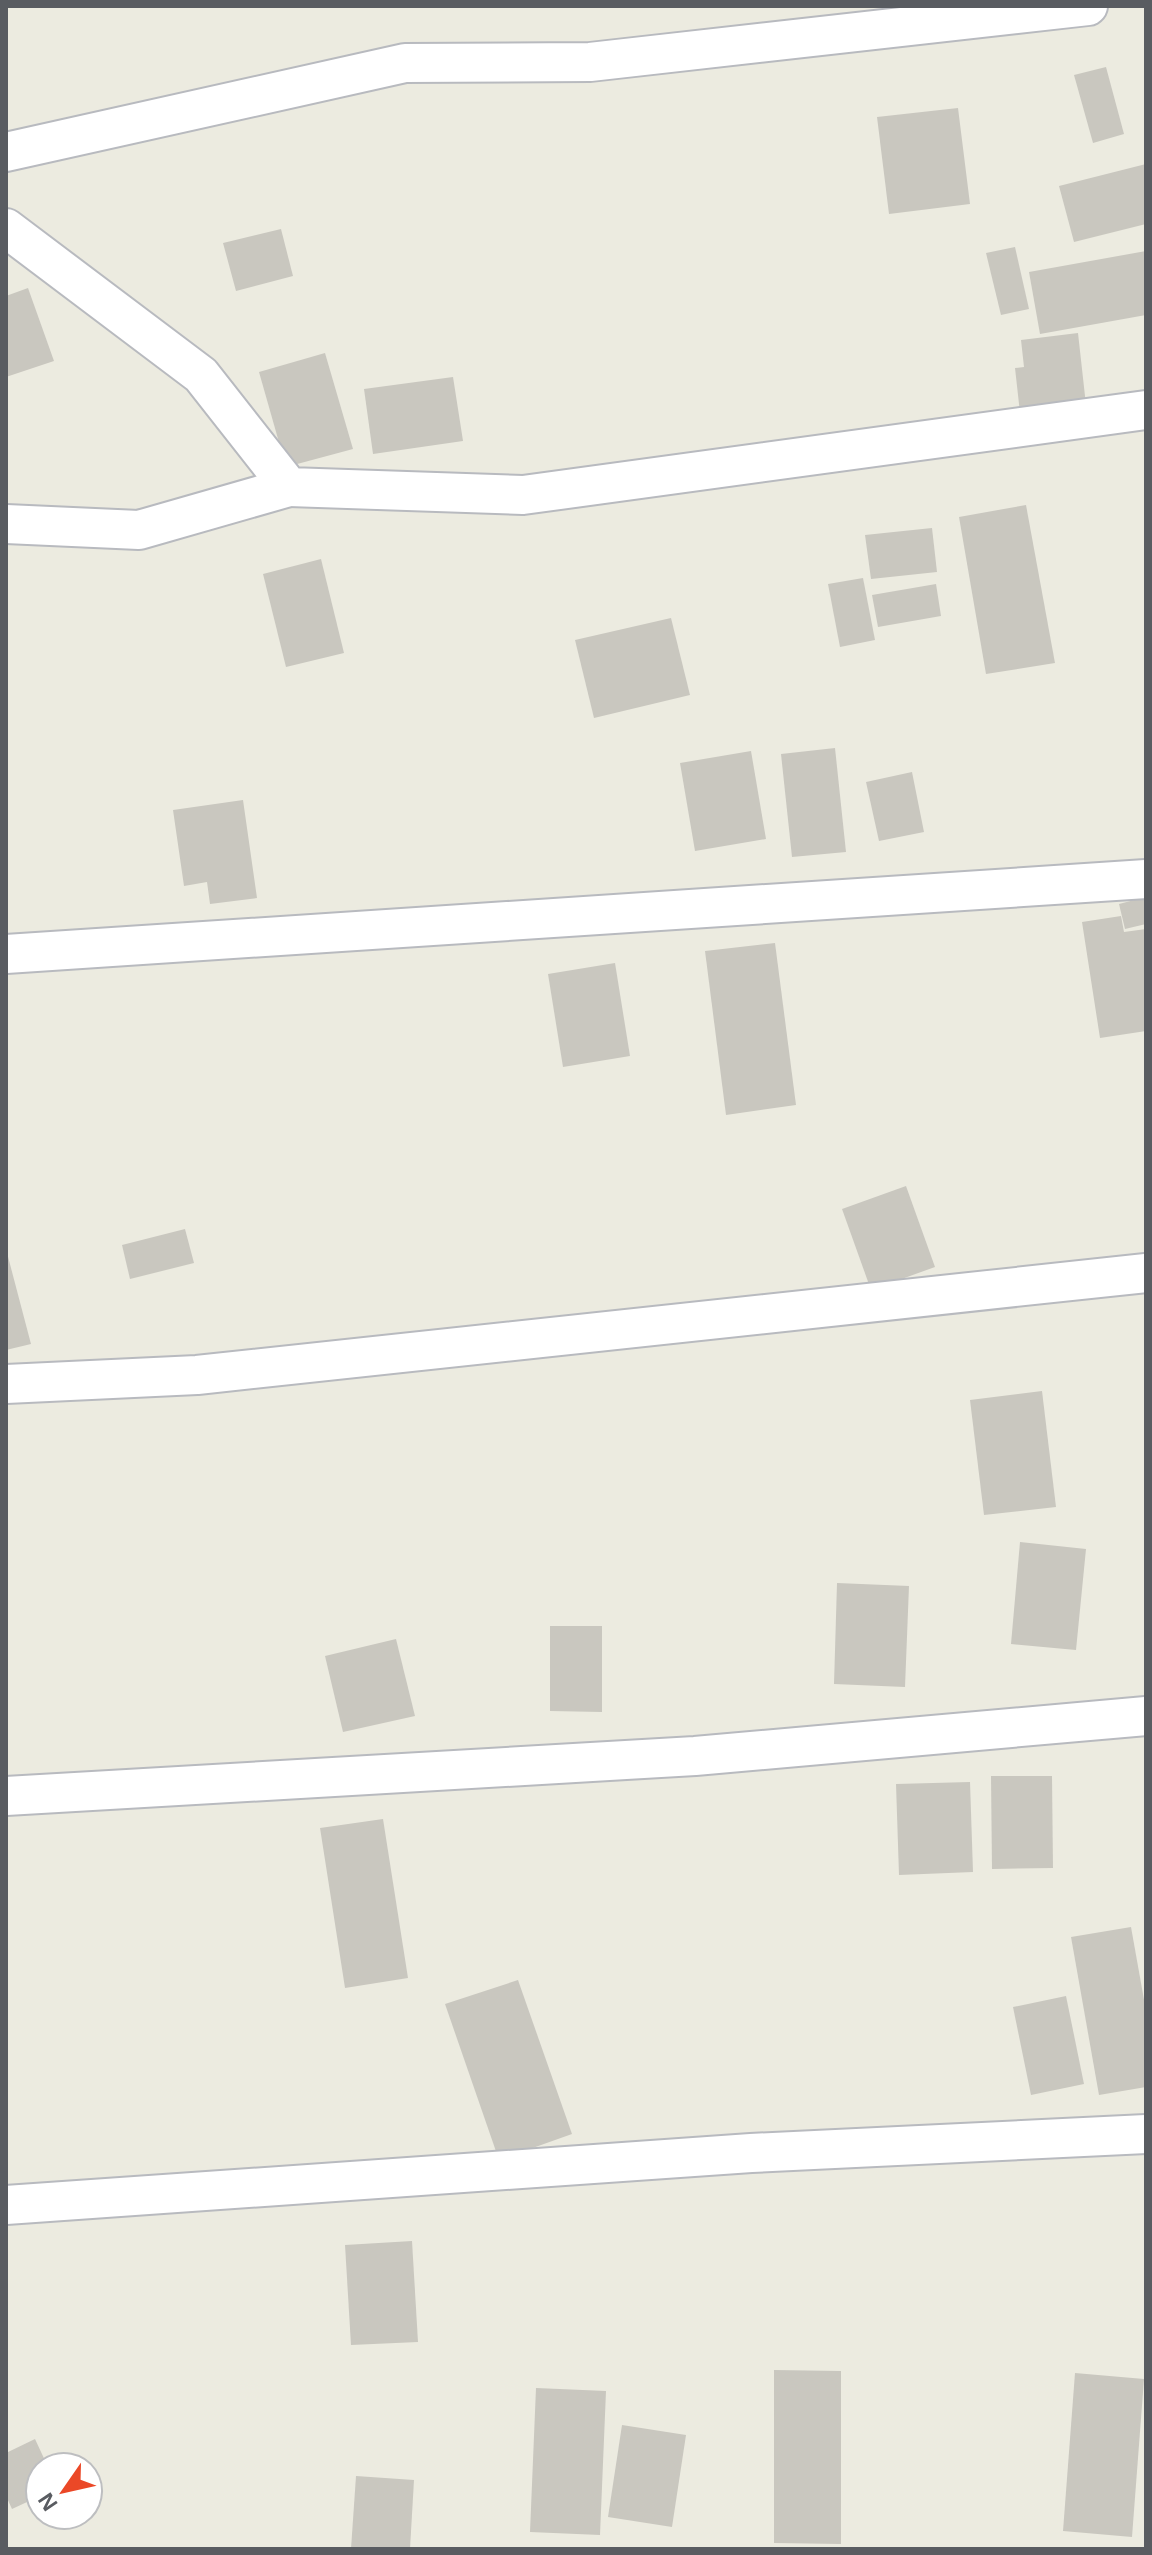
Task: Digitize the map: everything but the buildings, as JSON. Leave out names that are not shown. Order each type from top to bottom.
[{"type":"street","points":[[6,152],[405,63],[590,62],[1088,6]]},
{"type":"street","points":[[6,228],[201,375],[289,487]]},
{"type":"street","points":[[6,524],[139,530],[289,487],[523,495],[1146,410]]},
{"type":"street","points":[[6,954],[1146,879]]},
{"type":"street","points":[[6,1384],[197,1375],[1146,1273]]},
{"type":"street","points":[[6,1796],[695,1756],[996,1732],[1146,1716]]},
{"type":"street","points":[[6,2205],[751,2153],[1146,2134]]}]
